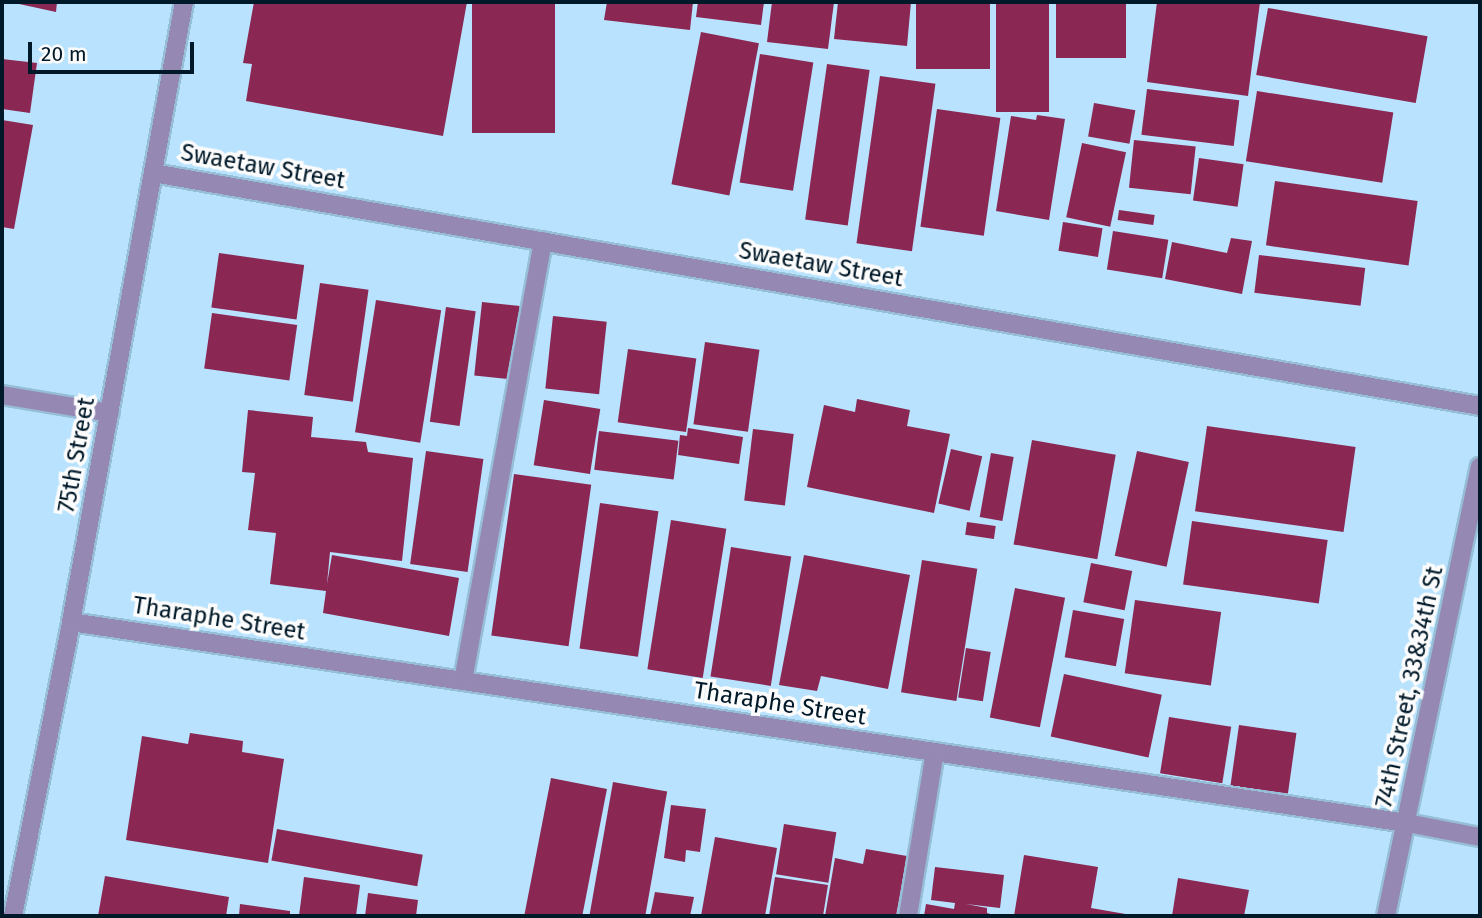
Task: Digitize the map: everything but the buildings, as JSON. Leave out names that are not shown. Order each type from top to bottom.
[{"type":"street","name":"75th Street","points":[[13,916],[71,622],[184,2]]},
{"type":"street","name":"Swaetaw Street","points":[[153,173],[1480,407]]},
{"type":"street","points":[[463,681],[543,241]]},
{"type":"street","points":[[2,395],[109,413]]},
{"type":"street","name":"74th Street, 33&34th St","points":[[1386,916],[1480,467]]},
{"type":"street","name":"Tharaphe Street","points":[[71,622],[1407,823],[1480,837]]},
{"type":"street","points":[[908,916],[935,752]]}]
